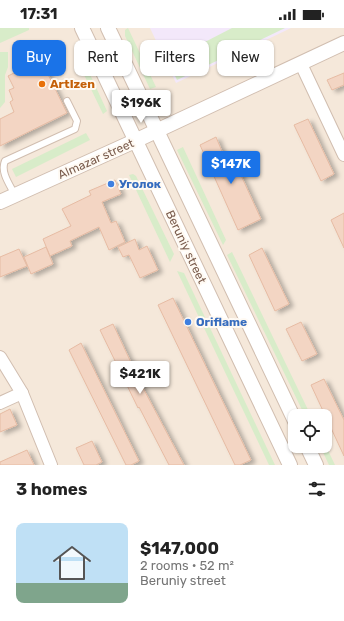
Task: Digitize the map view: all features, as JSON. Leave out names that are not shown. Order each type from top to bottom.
[{"type":"street","name":"Beruniy street","points":[[82,28],[137,140],[190,256],[290,465]]},
{"type":"street","name":"Beruniy street","points":[[108,28],[289,409]]},
{"type":"street","name":"Almazar street","points":[[0,202],[137,140],[344,43]]},
{"type":"street","points":[[301,64],[344,155]]},
{"type":"street","points":[[0,357],[22,393],[51,465]]},
{"type":"street","points":[[0,403],[22,393]]},
{"type":"street","points":[[310,453],[316,465]]},
{"type":"lane","points":[[15,195],[4,172],[3,166],[5,161],[75,129],[77,121],[68,101]]},
{"type":"shaded area","points":[[0,28],[344,28],[344,465],[0,465]]},
{"type":"shaded area","points":[[150,28],[291,28],[266,40],[217,40],[217,63],[209,67],[209,40],[156,40]]},
{"type":"shaded area","points":[[173,76],[191,76],[176,83]]},
{"type":"green space","points":[[0,28],[29,28],[29,30],[0,43]]},
{"type":"green space","points":[[128,28],[140,53],[140,68],[132,51],[132,40],[127,40],[125,30]]},
{"type":"green space","points":[[232,28],[285,28],[260,40],[217,40],[217,61],[209,65],[209,40]]},
{"type":"green space","points":[[0,52],[8,52],[8,67],[5,75],[5,102],[0,108]]},
{"type":"green space","points":[[85,76],[91,76],[107,111],[103,114]]},
{"type":"green space","points":[[144,76],[151,76],[156,87],[150,89]]},
{"type":"green space","points":[[175,76],[185,76],[177,80]]},
{"type":"green space","points":[[86,133],[90,140],[16,177],[12,169]]},
{"type":"green space","points":[[183,147],[226,240],[223,245],[177,150]]},
{"type":"green space","points":[[133,174],[136,176],[174,254],[170,262],[129,175]]},
{"type":"green space","points":[[232,252],[308,409],[302,409],[227,255]]},
{"type":"green space","points":[[177,271],[184,273],[275,465],[269,465]]},
{"type":"green space","points":[[323,453],[329,453],[335,465],[329,465]]},
{"type":"building","points":[[344,73],[344,85],[332,90],[327,80]]},
{"type":"building","points":[[12,74],[12,76],[49,76],[67,113],[0,146],[0,119],[14,112],[10,102],[13,100],[9,90],[14,88],[8,76]]},
{"type":"building","points":[[308,119],[334,174],[321,181],[294,125]]},
{"type":"building","points":[[216,137],[226,161],[233,158],[261,219],[238,230],[200,145]]},
{"type":"building","points":[[115,180],[121,194],[102,202],[111,223],[116,221],[125,242],[109,250],[99,227],[70,241],[72,246],[50,256],[43,239],[71,226],[62,209],[91,195],[89,191]]},
{"type":"building","points":[[344,213],[344,248],[331,220]]},
{"type":"building","points":[[135,239],[139,250],[147,246],[158,270],[140,278],[129,255],[123,257],[118,247]]},
{"type":"building","points":[[46,247],[53,264],[31,274],[24,257]]},
{"type":"building","points":[[262,248],[289,304],[275,311],[249,255]]},
{"type":"building","points":[[19,249],[27,266],[0,277],[0,257]]},
{"type":"building","points":[[173,298],[251,460],[240,465],[235,465],[158,305]]},
{"type":"building","points":[[301,322],[317,354],[302,361],[286,329]]},
{"type":"building","points":[[113,324],[142,386],[184,465],[169,465],[139,407],[138,408],[100,330]]},
{"type":"building","points":[[81,343],[139,461],[131,465],[126,465],[69,350]]},
{"type":"building","points":[[324,379],[344,420],[344,456],[332,430],[332,409],[322,409],[311,385]]},
{"type":"building","points":[[10,409],[17,425],[0,432],[0,414]]},
{"type":"building","points":[[92,441],[102,462],[96,465],[84,465],[76,448]]},
{"type":"building","points":[[27,450],[34,465],[0,465],[0,462]]},
{"type":"place","name":"ArtIzen","points":[[42,84]]},
{"type":"place","name":"Уголок","points":[[111,184]]},
{"type":"place","name":"Oriflame","points":[[188,322]]}]
